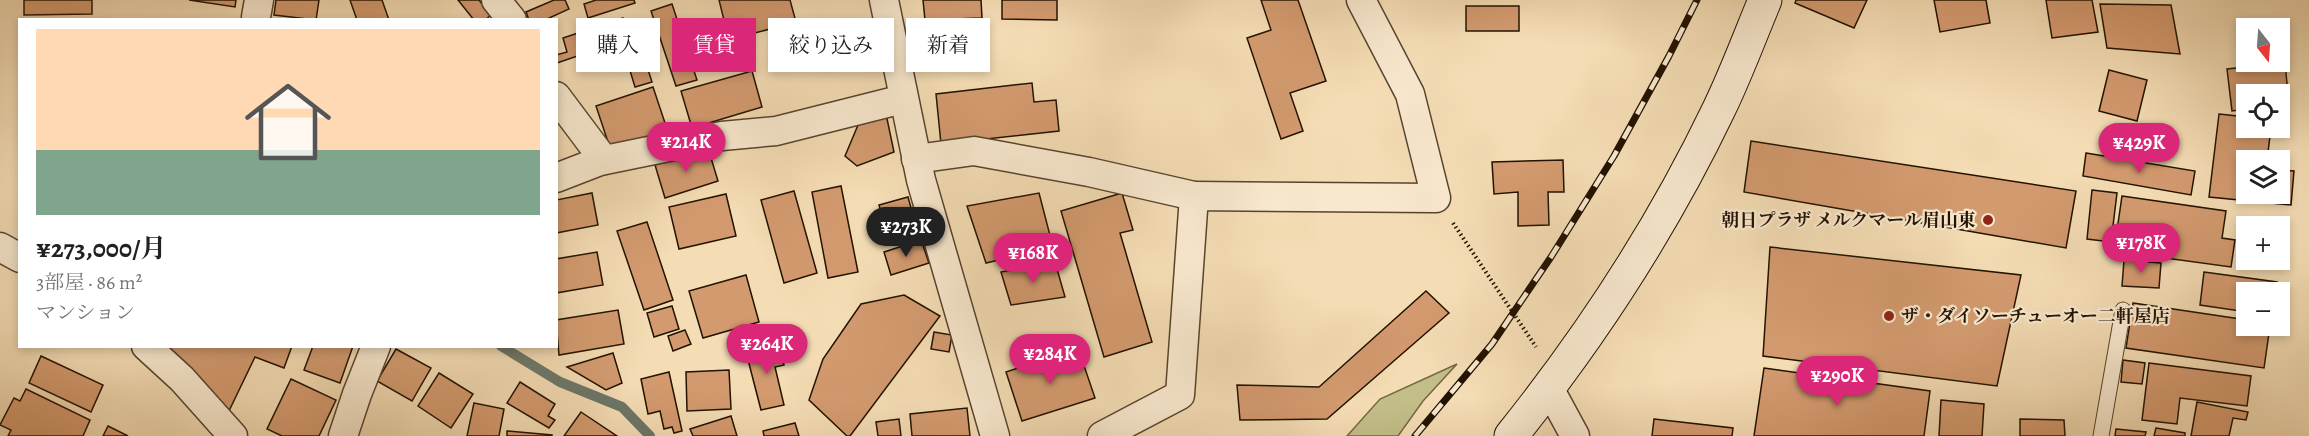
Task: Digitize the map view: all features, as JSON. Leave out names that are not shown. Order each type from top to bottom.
[{"type":"street","points":[[496,0],[510,18]]},
{"type":"street","points":[[884,0],[916,159],[994,436]]},
{"type":"street","points":[[916,159],[974,151],[1089,172],[1194,196],[1436,198],[1410,94],[1361,0]]},
{"type":"street","points":[[1511,436],[1556,379],[1626,278],[1720,108],[1765,0]]},
{"type":"street","points":[[558,99],[604,160]]},
{"type":"street","points":[[558,176],[604,160],[722,136],[776,130],[903,99]]},
{"type":"street","points":[[1102,436],[1180,395],[1194,196]]},
{"type":"street","points":[[0,247],[18,257]]},
{"type":"street","points":[[148,348],[182,379],[233,436]]},
{"type":"street","points":[[343,436],[375,348]]},
{"type":"street","points":[[1556,379],[1575,436]]},
{"type":"lane","points":[[2101,436],[2123,310]]},
{"type":"path","points":[[1436,198],[1556,379]]},
{"type":"shaded area","points":[[1457,364],[1423,401],[1398,436],[1347,436],[1380,399]]},
{"type":"building","points":[[24,0],[92,0],[92,14],[24,15]]},
{"type":"building","points":[[189,0],[236,0],[235,7]]},
{"type":"building","points":[[276,0],[319,0],[316,18],[274,15]]},
{"type":"building","points":[[350,0],[382,0],[388,18],[356,18]]},
{"type":"building","points":[[458,0],[479,0],[491,15],[487,18],[472,18]]},
{"type":"building","points":[[554,0],[565,0],[569,9],[549,18],[528,18],[526,12]]},
{"type":"building","points":[[596,0],[634,0],[635,3],[588,18],[584,4]]},
{"type":"building","points":[[719,0],[790,0],[795,18],[768,18],[768,30],[756,33],[756,18],[724,18]]},
{"type":"building","points":[[923,0],[981,0],[982,18],[925,18]]},
{"type":"building","points":[[1002,0],[1057,0],[1057,20],[1002,19]]},
{"type":"building","points":[[1261,0],[1298,0],[1326,81],[1290,93],[1303,131],[1281,139],[1247,38],[1271,30]]},
{"type":"building","points":[[1796,0],[1867,0],[1854,28],[1795,3]]},
{"type":"building","points":[[1934,0],[1986,0],[1990,23],[1940,32]]},
{"type":"building","points":[[2046,0],[2092,0],[2098,32],[2052,38]]},
{"type":"building","points":[[672,4],[677,18],[672,18],[672,72],[694,72],[697,80],[676,86],[660,38],[660,18],[653,18],[651,11]]},
{"type":"building","points":[[2100,4],[2171,5],[2180,54],[2107,48]]},
{"type":"building","points":[[1466,6],[1519,6],[1519,31],[1466,31]]},
{"type":"building","points":[[576,34],[576,56],[558,63],[558,54],[567,52],[563,38]]},
{"type":"building","points":[[2236,68],[2236,72],[2286,72],[2287,84],[2236,84],[2236,110],[2232,111],[2227,69]]},
{"type":"building","points":[[2109,70],[2147,80],[2137,121],[2099,111]]},
{"type":"building","points":[[630,72],[649,72],[652,82],[635,87]]},
{"type":"building","points":[[752,72],[762,107],[692,128],[681,91]]},
{"type":"building","points":[[1032,83],[1034,102],[1056,100],[1059,131],[941,144],[936,94]]},
{"type":"building","points":[[653,87],[668,132],[611,151],[596,106]]},
{"type":"building","points":[[886,114],[894,152],[857,166],[845,156],[858,125]]},
{"type":"building","points":[[2219,114],[2236,116],[2236,138],[2270,138],[2268,150],[2236,150],[2236,200],[2209,197]]},
{"type":"building","name":"朝日プラザ メルクマール眉山東","points":[[1751,141],[2076,191],[2066,248],[1744,192]]},
{"type":"building","points":[[708,148],[718,181],[665,198],[655,165]]},
{"type":"building","points":[[2086,153],[2195,171],[2191,195],[2083,176]]},
{"type":"building","points":[[1563,160],[1564,192],[1548,192],[1549,225],[1518,226],[1518,192],[1494,194],[1492,162]]},
{"type":"building","points":[[2290,171],[2294,171],[2291,205],[2281,204],[2290,204]]},
{"type":"building","points":[[841,186],[858,272],[828,278],[812,192]]},
{"type":"building","points":[[2092,190],[2117,193],[2111,242],[2087,239]]},
{"type":"building","points":[[794,191],[817,273],[784,283],[761,200]]},
{"type":"building","points":[[592,193],[598,225],[558,233],[558,200]]},
{"type":"building","points":[[1039,193],[1053,247],[986,263],[967,206]]},
{"type":"building","points":[[1122,193],[1133,230],[1120,233],[1152,342],[1104,357],[1061,211]]},
{"type":"building","points":[[726,194],[736,236],[679,249],[669,207]]},
{"type":"building","points":[[2122,196],[2226,211],[2222,238],[2235,240],[2231,267],[2114,251]]},
{"type":"building","points":[[908,197],[918,233],[890,241],[879,205]]},
{"type":"building","points":[[647,222],[673,300],[644,310],[617,231]]},
{"type":"building","points":[[921,240],[929,263],[891,275],[884,252]]},
{"type":"building","name":"ザ・ダイソーチューオー二軒屋店","points":[[1770,247],[2021,275],[1997,386],[1763,356]]},
{"type":"building","points":[[597,252],[603,285],[558,293],[558,259]]},
{"type":"building","points":[[2124,260],[2161,263],[2159,288],[2122,286]]},
{"type":"building","points":[[1055,262],[1065,297],[1011,305],[1001,272]]},
{"type":"building","points":[[2204,272],[2277,282],[2236,282],[2236,310],[2200,305]]},
{"type":"building","points":[[746,275],[759,322],[703,338],[689,291]]},
{"type":"building","points":[[1426,291],[1449,313],[1327,419],[1240,420],[1237,385],[1319,387]]},
{"type":"building","points":[[904,295],[940,316],[850,436],[847,436],[809,400],[823,359],[861,304]]},
{"type":"building","points":[[2133,303],[2236,318],[2236,336],[2269,336],[2264,368],[2126,348]]},
{"type":"building","points":[[672,306],[679,329],[654,337],[647,313]]},
{"type":"building","points":[[618,310],[624,344],[559,355],[558,320]]},
{"type":"building","points":[[685,330],[691,344],[673,351],[668,336]]},
{"type":"building","points":[[934,332],[952,335],[949,352],[931,349]]},
{"type":"building","points":[[779,344],[784,365],[775,367],[784,405],[761,410],[746,352]]},
{"type":"building","points":[[170,348],[291,348],[284,368],[255,357],[228,413]]},
{"type":"building","points":[[312,348],[352,348],[340,383],[304,370]]},
{"type":"building","points":[[1078,348],[1095,398],[1022,421],[1006,372]]},
{"type":"building","points":[[396,349],[431,368],[412,401],[377,381]]},
{"type":"building","points":[[613,353],[622,383],[606,390],[567,367]]},
{"type":"building","points":[[41,356],[103,385],[91,412],[29,383]]},
{"type":"building","points":[[2123,360],[2145,363],[2142,384],[2121,382]]},
{"type":"building","points":[[2149,363],[2251,376],[2247,406],[2180,398],[2177,424],[2142,420]]},
{"type":"building","points":[[1764,368],[1930,391],[1924,436],[1754,436]]},
{"type":"building","points":[[729,370],[731,409],[687,411],[686,372]]},
{"type":"building","points":[[669,372],[682,431],[674,433],[672,427],[664,429],[660,411],[648,414],[641,379]]},
{"type":"building","points":[[439,373],[473,394],[451,428],[418,406]]},
{"type":"building","points":[[291,379],[336,400],[319,436],[282,436],[267,429]]},
{"type":"building","points":[[520,382],[555,404],[548,416],[555,420],[549,428],[507,403]]},
{"type":"building","points":[[26,389],[90,420],[83,436],[8,436],[11,430],[0,425],[14,398],[20,401]]},
{"type":"building","points":[[1941,400],[1984,404],[1982,436],[1939,436]]},
{"type":"building","points":[[2197,402],[2248,412],[2246,420],[2233,418],[2229,436],[2191,436]]},
{"type":"building","points":[[474,403],[504,409],[499,436],[467,436]]},
{"type":"building","points":[[967,408],[970,436],[912,436],[910,414]]},
{"type":"building","points":[[581,412],[617,436],[564,436]]},
{"type":"building","points":[[731,416],[737,436],[693,436],[690,429]]},
{"type":"building","points":[[899,419],[901,436],[878,436],[876,422]]},
{"type":"building","points":[[1654,419],[1733,428],[1732,436],[1652,436]]},
{"type":"building","points":[[2020,419],[2064,420],[2065,436],[2020,436]]},
{"type":"building","points":[[795,423],[799,436],[764,436],[763,431]]},
{"type":"building","points":[[108,426],[128,436],[103,436]]},
{"type":"building","points":[[2156,428],[2185,433],[2185,436],[2154,436]]},
{"type":"building","points":[[2116,429],[2146,432],[2145,436],[2115,436]]},
{"type":"building","points":[[507,431],[552,435],[552,436],[507,436]]},
{"type":"waterway","points":[[504,348],[560,382],[622,407],[650,436]]},
{"type":"railway","points":[[1415,436],[1492,344],[1551,257],[1614,156],[1697,0]]},
{"type":"place","name":"朝日プラザ メルクマール眉山東","points":[[1988,220]]},
{"type":"place","name":"ザ・ダイソーチューオー二軒屋店","points":[[1889,316]]}]
